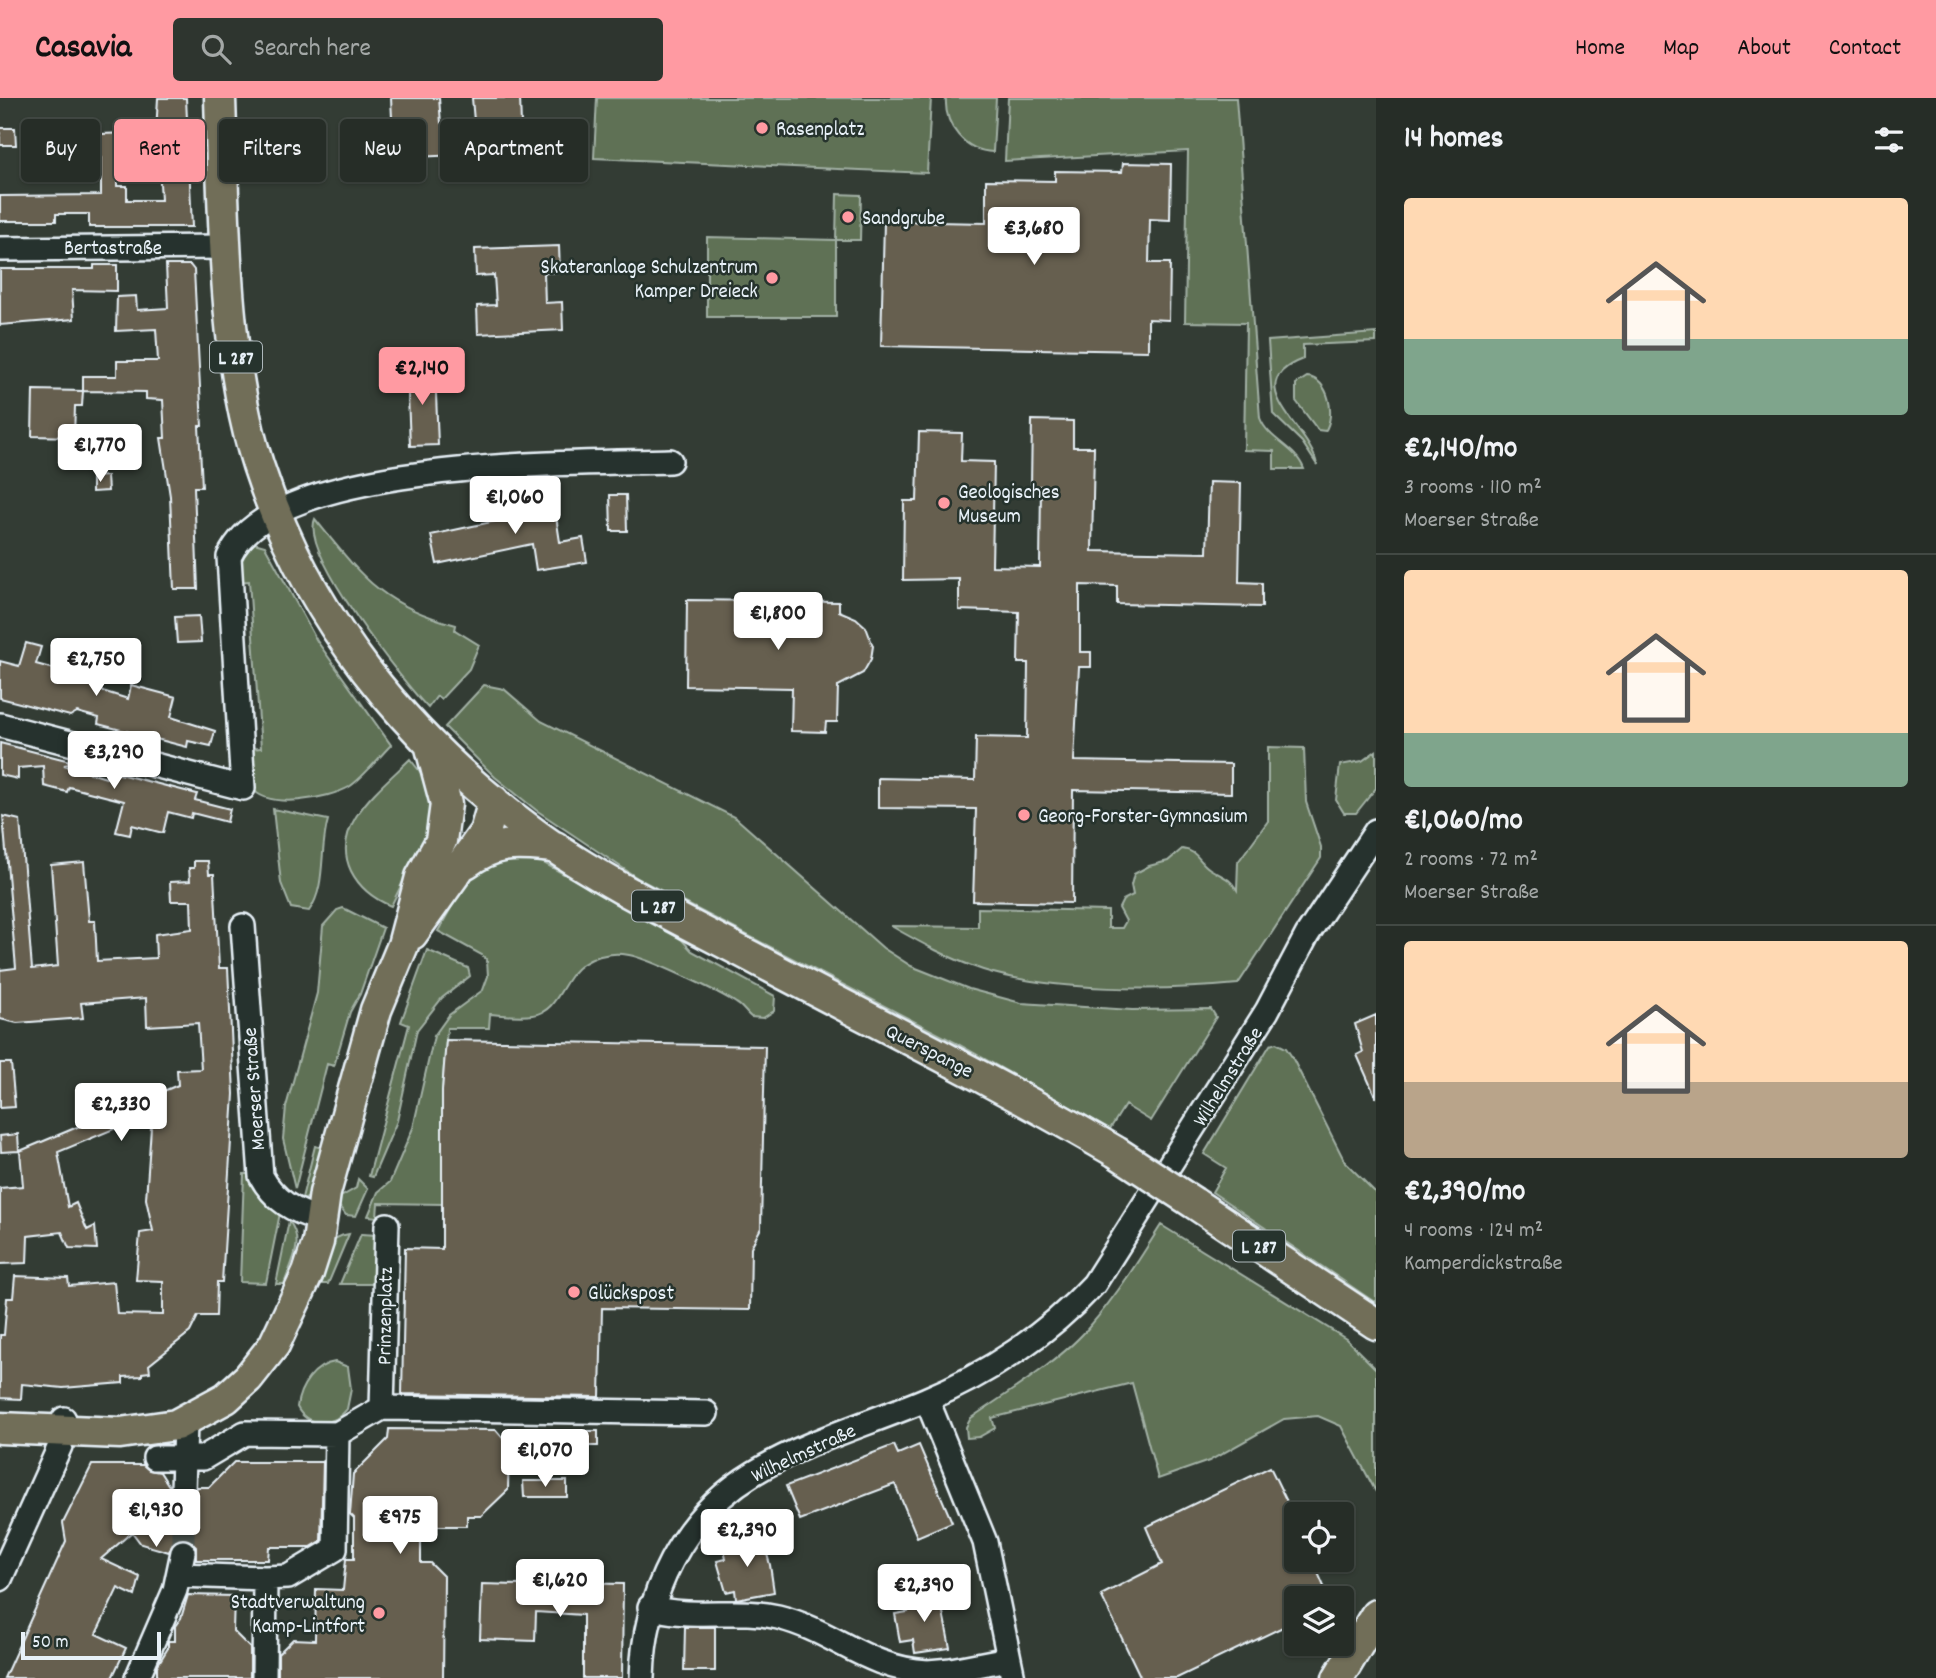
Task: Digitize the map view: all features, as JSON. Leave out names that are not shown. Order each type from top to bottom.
[{"type":"main road","name":"L 287","points":[[220,98],[226,247],[236,363],[254,452],[276,512],[301,572],[327,619],[366,673],[430,744],[494,801]]},
{"type":"main road","points":[[430,744],[446,804],[441,841]]},
{"type":"main road","points":[[0,1415],[140,1433],[226,1398],[248,1378],[274,1345],[308,1273],[318,1242],[320,1219],[362,1055],[376,1010],[403,945],[421,877],[441,841],[469,815],[494,801]]},
{"type":"main road","points":[[403,945],[485,832],[494,801]]},
{"type":"main road","name":"Querspange","points":[[494,801],[555,847],[692,925],[1044,1109],[1194,1203],[1370,1323]]},
{"type":"main road","points":[[461,867],[485,849],[499,845],[555,847]]},
{"type":"main road","points":[[0,1428],[64,1425]]},
{"type":"main road","points":[[1338,1678],[1376,1615]]},
{"type":"street","name":"Bertastraße","points":[[0,249],[226,247]]},
{"type":"street","points":[[0,725],[243,788],[229,557],[241,538],[276,512],[310,498],[437,471],[670,461]]},
{"type":"street","name":"Wilhelmstraße","points":[[642,1678],[650,1607],[657,1587],[686,1536],[733,1488],[754,1473],[795,1452],[927,1400],[1001,1361],[1068,1313],[1094,1284],[1267,1011],[1307,935],[1376,831]]},
{"type":"street","name":"Moerser Straße","points":[[243,926],[261,1177],[278,1199],[295,1211],[320,1219]]},
{"type":"street","name":"Prinzenplatz","points":[[382,1408],[387,1225]]},
{"type":"street","points":[[650,1607],[675,1613],[781,1618],[799,1624],[874,1662],[928,1675],[1011,1668],[985,1542],[927,1400]]},
{"type":"street","points":[[155,1458],[203,1458],[244,1433],[337,1434],[382,1408],[706,1413]]},
{"type":"street","points":[[184,1491],[188,1414]]},
{"type":"street","points":[[0,1579],[60,1446],[64,1425]]},
{"type":"street","points":[[137,1678],[181,1564],[265,1578],[288,1577],[335,1549],[337,1434]]},
{"type":"street","points":[[264,1678],[265,1578]]},
{"type":"green space","name":"Rasenplatz","points":[[597,98],[931,98],[927,173],[594,158]]},
{"type":"green space","points":[[946,98],[996,98],[993,152],[974,147],[958,135],[949,118]]},
{"type":"green space","points":[[1008,98],[1236,98],[1260,418],[1269,432],[1295,455],[1304,469],[1274,469],[1274,451],[1244,450],[1246,323],[1185,322],[1188,151],[1005,161]]},
{"type":"green space","name":"Sandgrube","points":[[837,194],[861,195],[860,240],[836,240]]},
{"type":"green space","name":"Skateranlage Schulzentrum Kamper Dreieck","points":[[707,237],[836,240],[836,317],[707,317]]},
{"type":"green space","points":[[1376,333],[1376,342],[1303,345],[1303,359],[1284,369],[1276,381],[1276,394],[1312,451],[1317,465],[1302,442],[1273,414],[1268,341]]},
{"type":"green space","points":[[1307,377],[1321,384],[1328,399],[1330,416],[1325,431],[1318,430],[1296,401],[1296,384]]},
{"type":"green space","points":[[315,519],[360,573],[375,586],[409,608],[456,625],[455,630],[479,645],[469,669],[441,699],[437,696],[428,708],[397,672],[337,586],[314,535]]},
{"type":"green space","points":[[254,543],[265,546],[317,641],[391,745],[355,783],[327,795],[284,801],[260,795],[252,788],[249,749],[261,748],[249,581],[238,582],[237,565]]},
{"type":"green space","points":[[484,685],[504,689],[541,721],[736,818],[883,948],[911,966],[969,989],[1021,1003],[1132,1010],[1211,1009],[1216,1017],[1151,1121],[1125,1105],[1110,1129],[956,1043],[639,879],[536,810],[495,777],[445,727]]},
{"type":"green space","points":[[1268,747],[1304,748],[1306,802],[1321,847],[1321,858],[1238,984],[1177,988],[1109,988],[1011,977],[971,966],[891,926],[978,927],[978,908],[1108,911],[1108,928],[1122,928],[1126,921],[1119,908],[1123,900],[1133,895],[1131,885],[1134,874],[1149,866],[1168,861],[1182,849],[1195,854],[1237,890],[1238,862],[1268,821]]},
{"type":"green space","points":[[1376,751],[1376,788],[1356,813],[1344,813],[1336,800],[1340,765],[1362,761]]},
{"type":"green space","points":[[410,759],[433,788],[429,829],[391,906],[368,892],[354,877],[346,854],[347,838],[362,808]]},
{"type":"green space","points":[[273,809],[328,820],[321,879],[315,901],[309,911],[291,908],[281,883]]},
{"type":"green space","points":[[531,856],[650,921],[682,940],[692,951],[775,996],[774,1011],[763,1018],[751,1017],[738,1004],[683,976],[638,957],[611,954],[599,956],[583,964],[570,977],[555,1001],[542,1012],[522,1016],[490,1014],[489,1028],[447,1028],[442,1090],[443,1204],[378,1203],[377,1217],[368,1216],[378,1192],[390,1182],[413,1128],[434,1036],[449,1015],[483,990],[488,976],[487,960],[482,955],[438,931],[469,876],[480,864]]},
{"type":"green space","points":[[343,908],[383,928],[360,994],[350,1012],[334,1066],[327,1064],[295,1189],[283,1139],[286,1107],[317,993],[323,926],[337,910]]},
{"type":"green space","points":[[427,950],[468,968],[470,976],[442,998],[417,1030],[397,1121],[373,1177],[369,1176],[409,1025],[401,1022]]},
{"type":"green space","points":[[1276,1043],[1286,1048],[1292,1057],[1345,1162],[1376,1193],[1376,1303],[1212,1192],[1226,1168],[1204,1154],[1270,1045]]},
{"type":"green space","points":[[315,1146],[323,1148],[311,1195],[301,1202]]},
{"type":"green space","points":[[244,1174],[253,1174],[280,1213],[266,1283],[240,1282]]},
{"type":"green space","points":[[358,1179],[368,1189],[356,1216],[346,1215],[339,1206],[339,1198],[356,1188]]},
{"type":"green space","points":[[289,1221],[297,1244],[284,1284],[276,1284]]},
{"type":"green space","points":[[1161,1225],[1346,1339],[1376,1369],[1376,1492],[1341,1426],[1318,1416],[1284,1419],[1209,1461],[1158,1479],[1132,1383],[992,1418],[995,1428],[979,1437],[967,1438],[966,1427],[971,1418],[1050,1363],[1090,1326],[1119,1290]]},
{"type":"green space","points":[[349,1234],[328,1284],[312,1284],[328,1245],[340,1236]]},
{"type":"green space","points":[[361,1234],[377,1235],[376,1284],[340,1284]]},
{"type":"green space","points":[[335,1362],[348,1367],[351,1389],[347,1409],[328,1422],[314,1421],[301,1414],[297,1407],[298,1399],[314,1372]]},
{"type":"building","points":[[158,98],[186,98],[187,119],[157,119]]},
{"type":"building","points":[[391,98],[439,98],[440,156],[426,156],[426,119],[392,119]]},
{"type":"building","points":[[472,98],[520,98],[521,119],[474,119]]},
{"type":"building","points":[[0,128],[15,128],[16,145],[0,145]]},
{"type":"building","points":[[101,134],[114,134],[114,182],[117,182],[117,186],[127,186],[127,200],[161,200],[160,182],[190,182],[192,227],[89,227],[89,214],[56,214],[56,221],[0,221],[0,196],[101,195]]},
{"type":"building","points":[[1123,163],[1171,164],[1170,220],[1150,219],[1149,263],[1170,263],[1169,320],[1148,319],[1148,351],[881,346],[884,221],[986,223],[986,180],[1055,181],[1055,171],[1122,172]]},
{"type":"building","points":[[559,246],[560,272],[544,273],[545,303],[562,302],[563,330],[478,334],[477,306],[496,305],[494,275],[476,276],[475,249]]},
{"type":"building","points":[[94,265],[117,265],[117,291],[72,290],[74,319],[0,325],[0,269],[94,269]]},
{"type":"building","points":[[166,265],[190,265],[194,270],[202,426],[199,426],[202,487],[194,487],[198,589],[174,589],[170,496],[161,438],[165,438],[163,400],[146,399],[146,392],[83,391],[83,376],[117,376],[117,361],[158,361],[156,329],[116,331],[117,297],[136,296],[137,310],[168,308]]},
{"type":"building","points":[[435,368],[438,445],[410,446],[407,369]]},
{"type":"building","points":[[33,390],[83,391],[82,406],[75,406],[74,437],[32,436]]},
{"type":"building","points":[[1032,420],[1073,421],[1073,447],[1094,447],[1092,551],[1207,553],[1209,482],[1241,483],[1239,582],[1262,583],[1262,607],[1117,604],[1117,586],[1080,585],[1080,652],[1091,652],[1091,667],[1079,667],[1074,761],[1231,764],[1231,793],[1073,790],[1072,903],[973,901],[976,809],[878,808],[878,778],[975,780],[976,737],[1027,738],[1028,663],[1018,663],[1019,612],[959,610],[959,579],[903,580],[904,501],[917,501],[919,432],[962,433],[961,461],[994,462],[992,566],[1040,567],[1041,486],[1031,486]]},
{"type":"building","points":[[107,476],[108,491],[92,492],[92,477]]},
{"type":"building","points":[[552,490],[560,542],[583,538],[587,562],[536,570],[532,544],[437,564],[431,535],[510,518],[508,507],[525,504],[524,494]]},
{"type":"building","points":[[610,495],[626,495],[627,531],[611,531]]},
{"type":"building","points":[[687,600],[839,602],[839,611],[856,618],[866,627],[873,646],[871,659],[863,673],[838,686],[837,722],[826,722],[825,732],[791,731],[792,688],[686,686]]},
{"type":"building","points":[[199,616],[201,642],[177,643],[175,617]]},
{"type":"building","points":[[26,643],[41,647],[36,664],[77,675],[85,645],[107,651],[96,689],[128,699],[131,685],[176,697],[171,717],[215,731],[211,746],[188,741],[187,747],[98,724],[99,718],[77,712],[70,716],[0,698],[0,661],[19,666]]},
{"type":"building","points":[[0,743],[70,761],[70,764],[64,765],[106,778],[108,771],[197,794],[195,800],[230,809],[227,822],[192,813],[191,818],[168,812],[163,833],[132,825],[130,835],[116,832],[124,801],[69,787],[67,792],[44,786],[43,766],[18,768],[18,779],[0,775]]},
{"type":"building","points":[[3,816],[20,820],[32,969],[58,966],[51,865],[84,862],[89,921],[95,921],[97,961],[156,958],[155,934],[192,929],[191,901],[171,901],[170,882],[190,881],[189,868],[194,868],[194,861],[208,861],[209,874],[214,874],[219,968],[228,968],[234,1094],[222,1282],[217,1282],[216,1316],[198,1316],[190,1332],[149,1365],[150,1372],[142,1373],[142,1376],[123,1377],[123,1383],[63,1388],[22,1384],[21,1399],[0,1398],[0,1335],[4,1335],[7,1298],[13,1298],[15,1276],[68,1278],[69,1286],[114,1282],[117,1314],[163,1315],[163,1281],[136,1280],[140,1233],[153,1231],[146,1199],[152,1113],[58,1152],[68,1207],[76,1203],[87,1230],[95,1226],[97,1249],[69,1248],[62,1232],[28,1236],[27,1263],[0,1264],[0,1188],[23,1186],[20,1151],[178,1085],[177,1070],[201,1069],[198,1023],[147,1026],[146,998],[81,1003],[83,1018],[17,1023],[0,1019],[0,970],[16,968]]},
{"type":"building","points":[[1376,1015],[1376,1098],[1357,1055],[1363,1052],[1355,1024]]},
{"type":"building","points":[[446,1040],[765,1046],[761,1228],[751,1247],[750,1310],[602,1308],[600,1397],[402,1394],[405,1248],[442,1249],[442,1091]]},
{"type":"building","points":[[0,1063],[11,1063],[15,1107],[0,1108]]},
{"type":"building","points":[[18,1134],[19,1151],[1,1152],[0,1136]]},
{"type":"building","points":[[389,1429],[496,1430],[509,1445],[508,1490],[481,1516],[467,1516],[467,1526],[421,1526],[421,1563],[430,1563],[444,1577],[443,1678],[278,1678],[278,1654],[293,1639],[315,1640],[316,1589],[343,1590],[346,1559],[354,1559],[354,1518],[350,1514],[353,1474],[388,1439]]},
{"type":"building","points":[[555,1431],[598,1431],[598,1446],[554,1446]]},
{"type":"building","points":[[894,1445],[898,1454],[919,1445],[952,1522],[917,1537],[895,1484],[800,1520],[786,1486]]},
{"type":"building","points":[[234,1462],[323,1462],[321,1541],[311,1547],[269,1547],[268,1560],[196,1560],[196,1547],[187,1539],[173,1542],[169,1552],[141,1544],[132,1532],[101,1559],[140,1577],[135,1596],[118,1588],[96,1634],[126,1648],[112,1678],[4,1678],[66,1541],[63,1523],[92,1465],[143,1465],[149,1470],[160,1472],[169,1486],[171,1498],[183,1505],[194,1499],[197,1487],[209,1487]]},
{"type":"building","points":[[1270,1467],[1287,1502],[1284,1502],[1284,1572],[1318,1572],[1324,1586],[1284,1586],[1284,1626],[1177,1678],[1141,1678],[1101,1595],[1162,1564],[1146,1527]]},
{"type":"building","points":[[523,1481],[567,1481],[567,1497],[524,1497]]},
{"type":"building","points":[[762,1536],[774,1592],[736,1599],[735,1590],[726,1592],[717,1561],[726,1559],[724,1548]]},
{"type":"building","points":[[563,1583],[623,1584],[622,1678],[583,1678],[583,1615],[536,1612],[535,1641],[480,1639],[482,1584],[563,1586]]},
{"type":"building","points":[[939,1592],[950,1648],[915,1653],[913,1640],[900,1642],[895,1614],[908,1612],[905,1599]]},
{"type":"building","points":[[188,1595],[234,1596],[233,1631],[250,1648],[250,1678],[157,1678],[157,1666],[168,1648],[168,1641],[175,1641],[175,1626],[181,1618]]},
{"type":"building","points":[[685,1627],[715,1627],[715,1671],[684,1671]]},
{"type":"tunnel","points":[[183,1491],[183,1552]]},
{"type":"place","name":"Rasenplatz","points":[[762,128]]},
{"type":"place","name":"Sandgrube","points":[[848,217]]},
{"type":"place","name":"Skateranlage Schulzentrum Kamper Dreieck","points":[[772,278]]},
{"type":"place","name":"Geologisches Museum","points":[[944,503]]},
{"type":"place","name":"Georg-Forster-Gymnasium","points":[[1024,815]]},
{"type":"place","name":"Glückspost","points":[[574,1292]]},
{"type":"place","name":"Stadtverwaltung Kamp-Lintfort","points":[[379,1613]]}]
